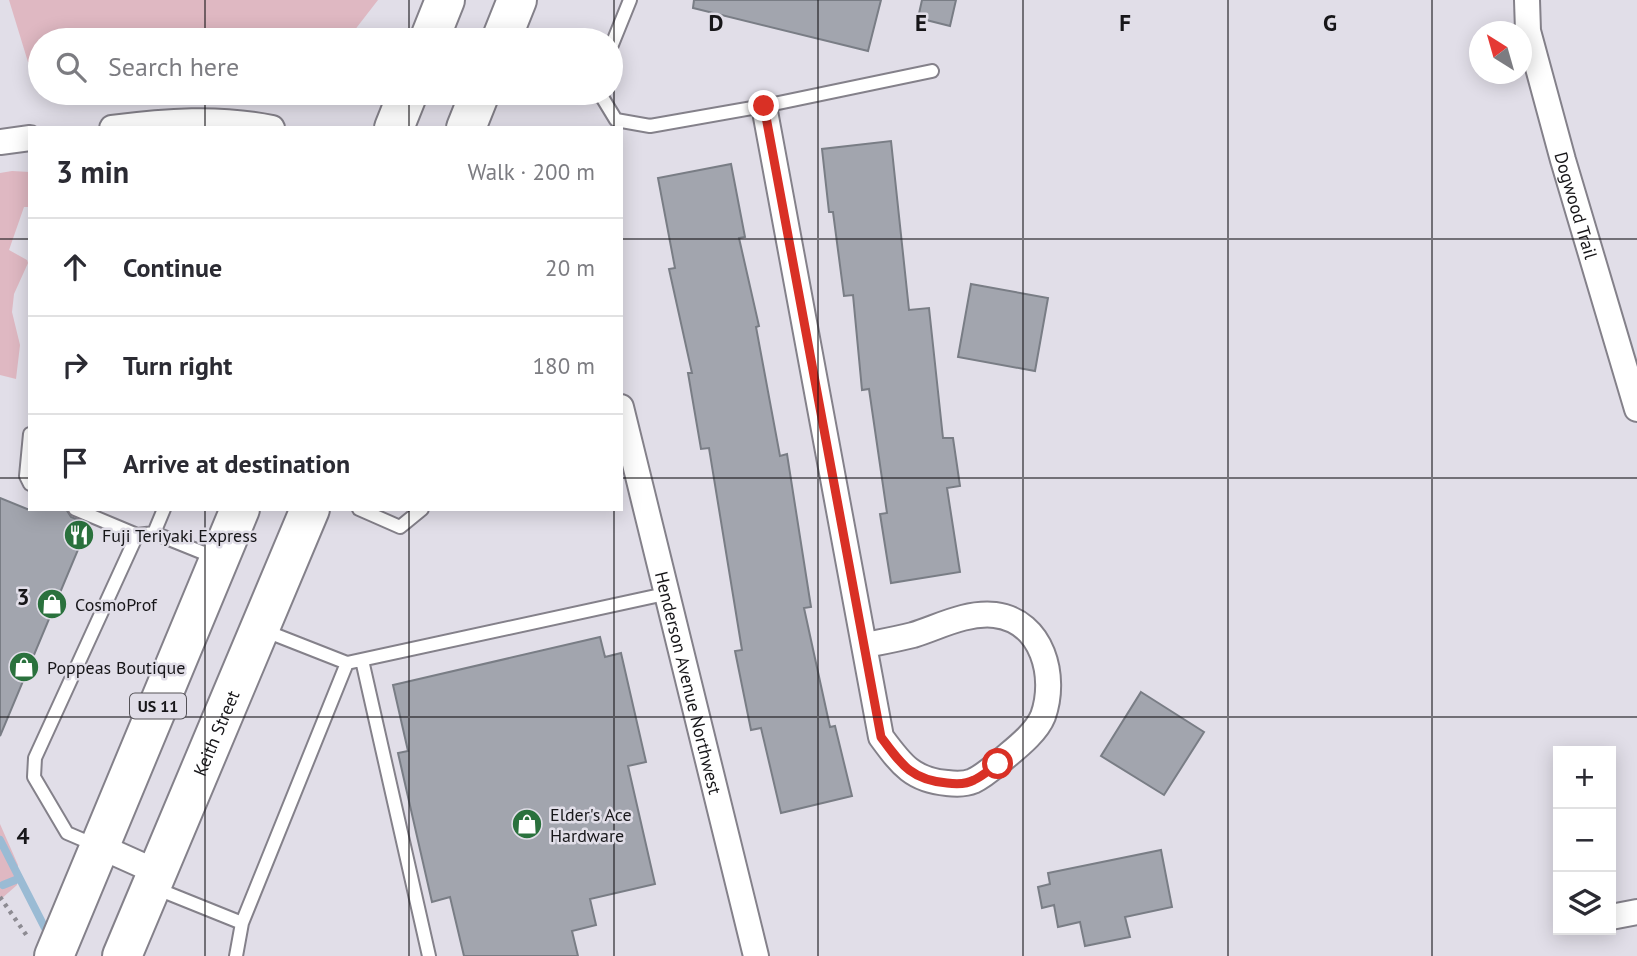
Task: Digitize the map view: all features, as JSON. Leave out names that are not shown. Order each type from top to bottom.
[{"type":"main road","points":[[434,28],[446,0]]},
{"type":"main road","points":[[506,28],[517,0]]},
{"type":"main road","points":[[395,126],[403,105]]},
{"type":"main road","points":[[467,126],[475,105]]},
{"type":"main road","name":"US 11","points":[[42,950],[76,903],[239,511]]},
{"type":"main road","name":"Keith Street","points":[[121,956],[309,511]]},
{"type":"street","name":"Dogwood Trail","points":[[1527,0],[1528,31],[1563,160],[1637,409]]},
{"type":"street","points":[[764,106],[881,737],[901,764],[919,778],[955,784],[972,781],[1021,744],[1042,718],[1048,690],[1047,662],[1027,631],[996,615],[947,622],[913,635],[866,645]]},
{"type":"street","points":[[128,126],[161,122],[244,122],[263,126]]},
{"type":"street","points":[[0,142],[28,138]]},
{"type":"street","name":"Henderson Avenue Northwest","points":[[623,415],[756,956]]},
{"type":"street","points":[[99,846],[154,879]]},
{"type":"street","points":[[1616,916],[1637,912]]},
{"type":"lane","points":[[619,28],[630,0]]},
{"type":"lane","points":[[607,105],[616,120],[650,126],[764,106],[932,71]]},
{"type":"lane","points":[[28,454],[28,480]]},
{"type":"lane","points":[[80,511],[137,535],[154,533],[219,560]]},
{"type":"lane","points":[[154,533],[163,511]]},
{"type":"lane","points":[[364,511],[400,527],[417,511]]},
{"type":"lane","points":[[99,846],[67,833],[34,777],[35,758],[137,535]]},
{"type":"lane","points":[[260,629],[347,663],[666,594]]},
{"type":"lane","points":[[362,660],[429,956]]},
{"type":"lane","points":[[236,956],[242,923],[347,663]]},
{"type":"lane","points":[[154,879],[242,923]]},
{"type":"path","points":[[0,897],[42,950]]},
{"type":"shaded area","points":[[9,0],[378,0],[356,28],[28,28],[28,62]]},
{"type":"shaded area","points":[[28,172],[28,207],[24,207],[9,250],[28,263],[14,294],[12,312],[20,345],[16,379],[0,375],[0,173]]},
{"type":"shaded area","points":[[0,824],[18,865],[17,885],[0,900]]},
{"type":"building","points":[[694,0],[881,0],[868,51],[693,8]]},
{"type":"building","points":[[922,0],[956,0],[950,26],[918,18]]},
{"type":"building","points":[[891,141],[909,310],[929,308],[943,438],[953,438],[960,486],[947,488],[960,572],[891,583],[880,514],[887,513],[869,389],[862,390],[853,295],[844,296],[833,212],[829,212],[822,149]]},
{"type":"building","points":[[731,164],[745,237],[739,238],[759,326],[756,327],[780,456],[787,454],[811,607],[804,608],[830,727],[835,726],[852,796],[781,813],[761,728],[751,730],[735,651],[742,650],[709,448],[701,449],[688,373],[692,373],[669,269],[675,268],[658,178]]},
{"type":"building","points":[[971,284],[1048,298],[1035,371],[958,357]]},
{"type":"building","points":[[0,498],[28,511],[67,511],[71,517],[86,523],[85,533],[0,736]]},
{"type":"building","name":"Elder's Ace Hardware","points":[[600,637],[605,657],[621,653],[646,762],[628,766],[655,884],[590,899],[596,925],[572,931],[578,956],[464,956],[450,897],[432,902],[398,753],[408,751],[393,685]]},
{"type":"building","points":[[1141,692],[1204,732],[1164,795],[1101,756]]},
{"type":"building","points":[[1161,850],[1172,907],[1125,917],[1130,937],[1085,946],[1080,922],[1058,927],[1054,905],[1042,908],[1038,887],[1050,884],[1048,873]]},
{"type":"waterway","points":[[0,840],[48,934]]},
{"type":"waterway","points":[[3,885],[18,879]]},
{"type":"place","name":"Fuji Teriyaki Express","points":[[79,535]]},
{"type":"place","name":"CosmoProf","points":[[52,604]]},
{"type":"place","name":"Poppeas Boutique","points":[[24,667]]},
{"type":"place","name":"Elder's Ace Hardware","points":[[527,824]]},
{"type":"route","points":[[764,106],[881,737],[901,764],[919,778],[936,782],[955,784],[972,781],[998,764]]}]
